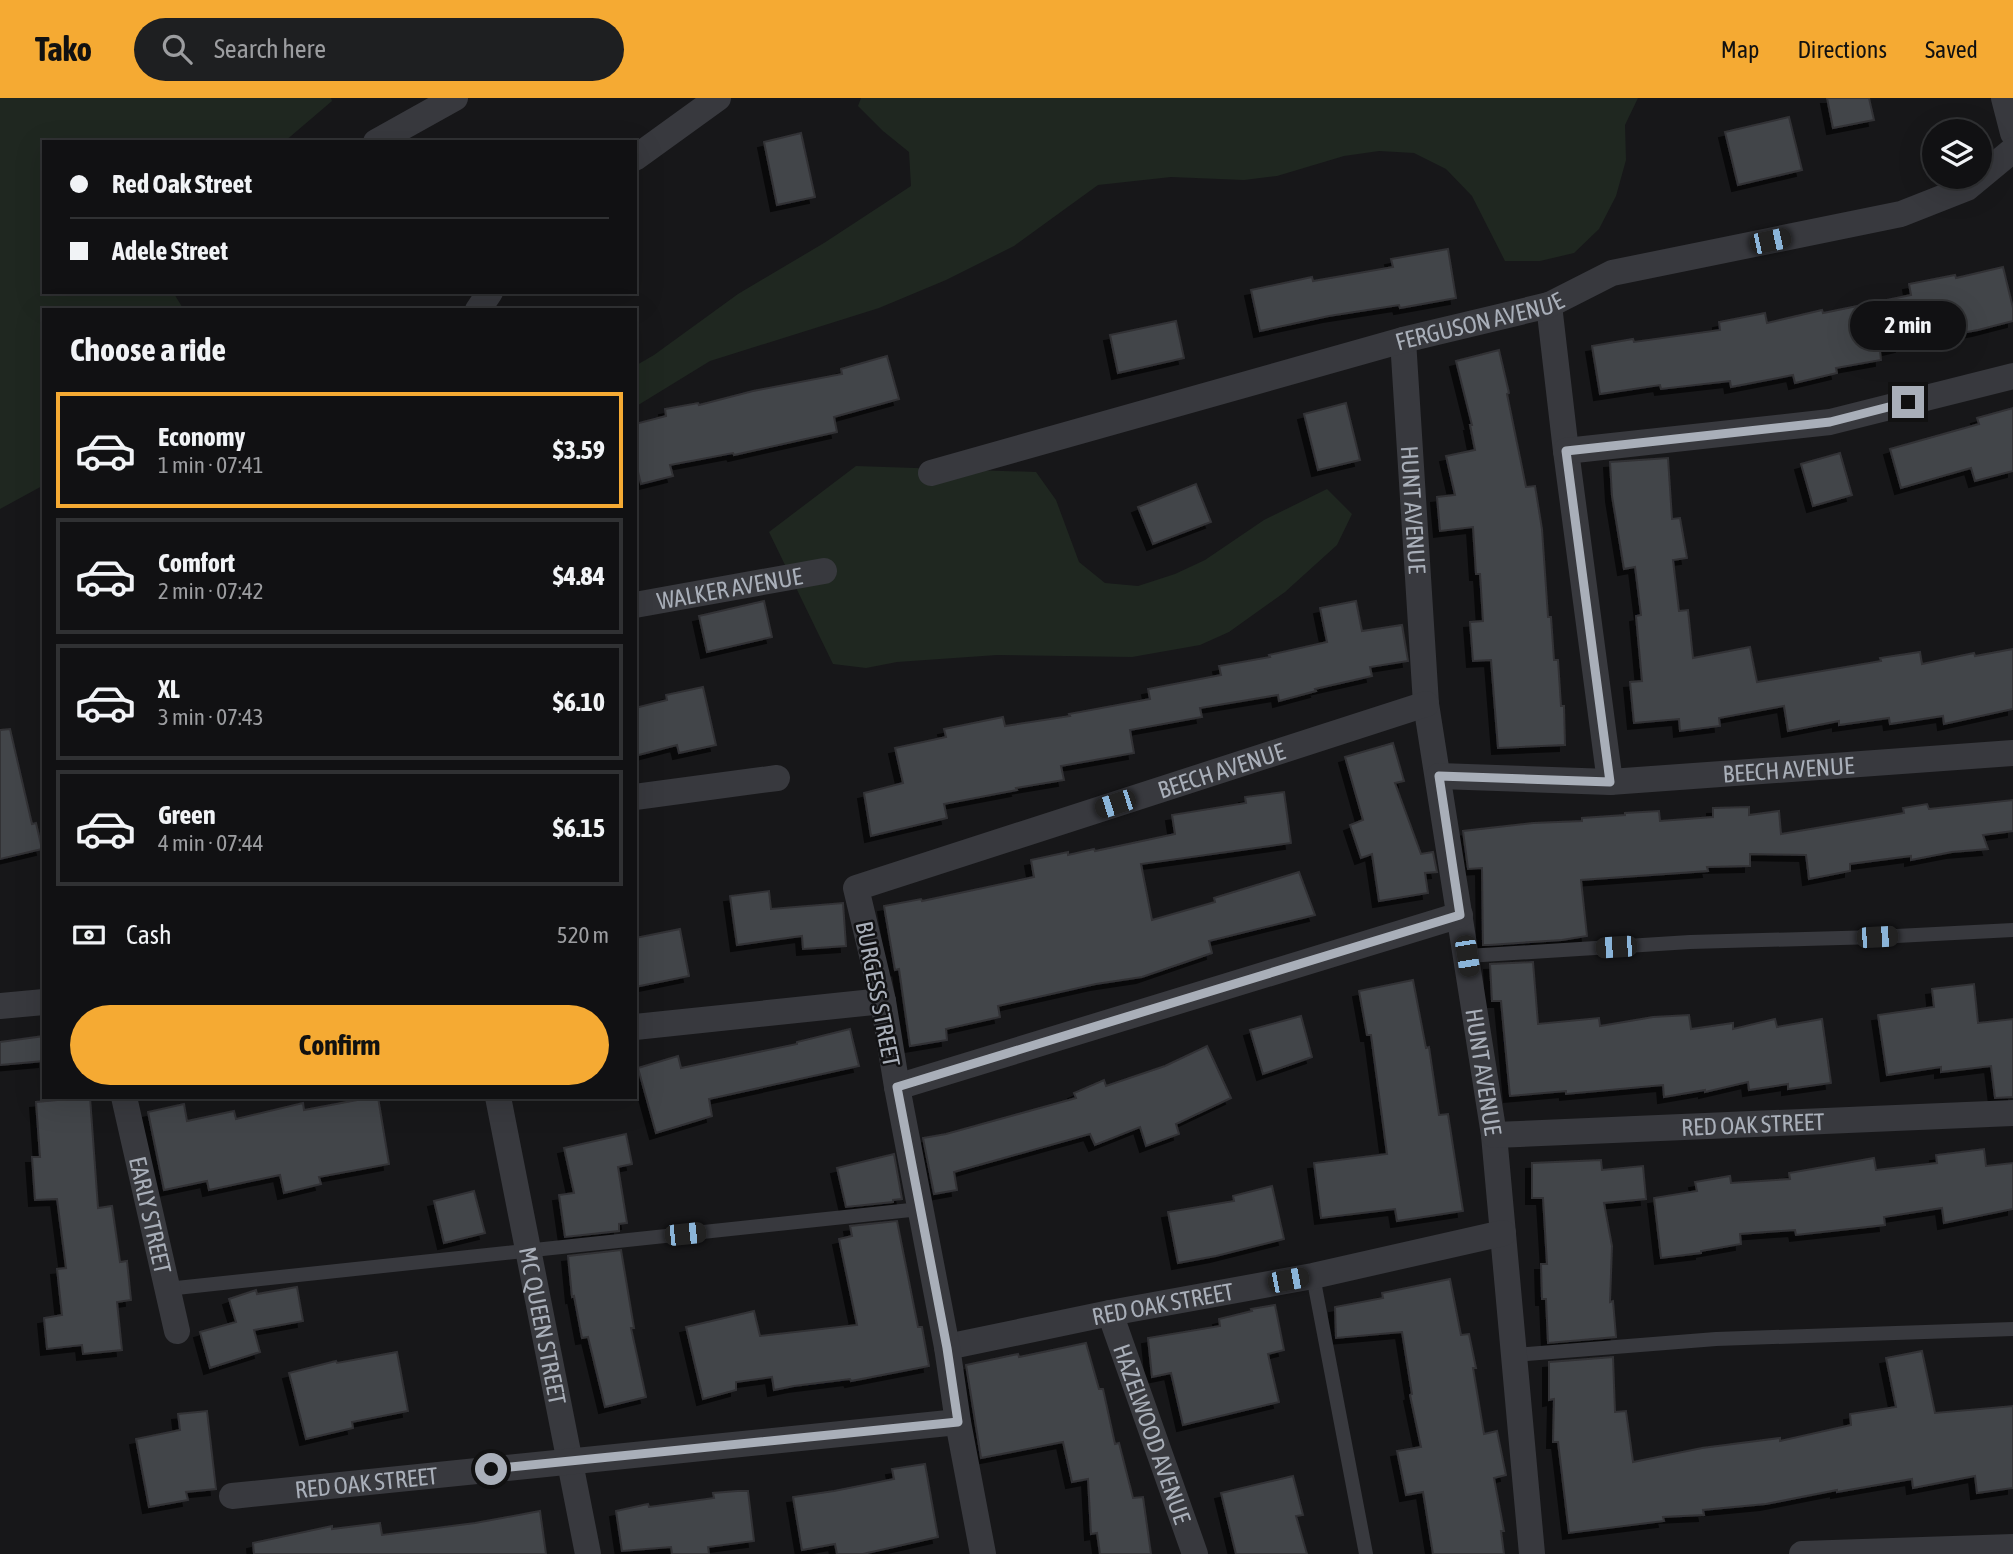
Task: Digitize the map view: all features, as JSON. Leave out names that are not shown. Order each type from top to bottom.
[{"type":"street","points":[[380,140],[455,98]]},
{"type":"street","points":[[637,157],[718,98]]},
{"type":"street","points":[[2004,98],[2013,133]]},
{"type":"street","name":"FERGUSON AVENUE","points":[[931,473],[1403,340],[1549,304],[1612,273],[1901,214],[1967,188],[2013,150]]},
{"type":"street","points":[[1549,304],[1610,782]]},
{"type":"street","name":"HUNT AVENUE","points":[[1403,340],[1426,704],[1494,1135],[1532,1554]]},
{"type":"street","points":[[1566,451],[1830,422],[2013,376]]},
{"type":"street","name":"WALKER AVENUE","points":[[637,605],[824,571]]},
{"type":"street","name":"BEECH AVENUE","points":[[856,888],[1426,704]]},
{"type":"street","name":"BEECH AVENUE","points":[[1439,776],[1610,782],[2013,753]]},
{"type":"street","points":[[637,797],[777,778]]},
{"type":"street","name":"BURGESS STREET","points":[[856,888],[883,1001],[983,1554]]},
{"type":"street","points":[[897,1087],[1460,915]]},
{"type":"street","points":[[637,1027],[883,1001]]},
{"type":"street","points":[[0,1006],[42,1002]]},
{"type":"street","name":"EARLY STREET","points":[[124,1099],[177,1331]]},
{"type":"street","name":"MC QUEEN STREET","points":[[498,1099],[588,1554]]},
{"type":"street","name":"RED OAK STREET","points":[[1494,1135],[2013,1113]]},
{"type":"street","name":"RED OAK STREET","points":[[947,1348],[1110,1312],[1313,1276],[1503,1233]]},
{"type":"street","name":"HAZELWOOD AVENUE","points":[[1110,1312],[1195,1554]]},
{"type":"street","name":"RED OAK STREET","points":[[232,1496],[958,1422]]},
{"type":"street","points":[[1802,1554],[2013,1547]]},
{"type":"lane","points":[[1467,956],[1690,942],[2013,930]]},
{"type":"lane","points":[[167,1289],[920,1209]]},
{"type":"lane","points":[[1313,1276],[1366,1554]]},
{"type":"lane","points":[[1514,1355],[1716,1339],[2013,1329]]},
{"type":"shaded area","points":[[0,98],[331,98],[332,101],[286,140],[42,140],[42,294],[174,294],[183,308],[42,308],[42,486],[0,509]]},
{"type":"shaded area","points":[[861,98],[1638,98],[1625,125],[1626,160],[1616,196],[1599,229],[1574,253],[1540,261],[1505,261],[1472,196],[1446,169],[1414,153],[1379,151],[1344,156],[1277,176],[1244,180],[1171,177],[1098,185],[1014,246],[946,280],[879,308],[710,361],[637,406],[637,365],[738,294],[824,243],[911,186],[909,152],[858,106]]},
{"type":"shaded area","points":[[856,466],[1036,472],[1056,500],[1079,562],[1105,583],[1138,586],[1175,574],[1205,560],[1264,520],[1327,489],[1352,514],[1337,545],[1285,592],[1229,632],[1200,645],[1132,657],[997,655],[897,662],[866,668],[833,664],[769,532]]},
{"type":"building","points":[[1827,98],[1869,98],[1874,120],[1833,128]]},
{"type":"building","points":[[1789,117],[1802,170],[1738,185],[1725,132]]},
{"type":"building","points":[[801,133],[815,197],[777,205],[764,142]]},
{"type":"building","points":[[1448,249],[1456,298],[1329,316],[1260,331],[1251,290],[1312,277],[1313,281],[1393,267],[1391,259]]},
{"type":"building","points":[[2003,267],[2013,308],[2013,321],[1901,344],[1880,351],[1881,360],[1836,368],[1837,373],[1795,383],[1793,375],[1731,387],[1730,381],[1661,389],[1660,385],[1600,394],[1592,346],[1720,330],[1719,322],[1765,313],[1767,323],[1822,310],[1823,313],[1911,295],[1909,284],[1955,275],[1956,278]]},
{"type":"building","points":[[1176,321],[1184,358],[1118,373],[1110,335]]},
{"type":"building","points":[[1499,350],[1526,487],[1535,486],[1542,529],[1548,617],[1551,617],[1554,660],[1558,660],[1561,706],[1564,706],[1565,745],[1498,748],[1491,660],[1473,661],[1470,622],[1483,621],[1473,527],[1440,531],[1437,497],[1455,495],[1446,456],[1475,450],[1472,425],[1456,361]]},
{"type":"building","points":[[887,356],[899,399],[834,417],[837,432],[734,455],[733,453],[670,465],[673,476],[641,484],[637,468],[637,423],[666,416],[665,409],[698,403],[699,405],[753,391],[842,374],[841,369]]},
{"type":"building","points":[[1346,403],[1360,460],[1318,470],[1304,414]]},
{"type":"building","points":[[2013,408],[2013,471],[1975,481],[1971,468],[1901,488],[1890,449],[1979,424],[1977,418]]},
{"type":"building","points":[[1840,453],[1852,495],[1813,506],[1801,464]]},
{"type":"building","points":[[1668,458],[1672,519],[1680,518],[1687,558],[1673,560],[1679,611],[1688,610],[1693,658],[1750,647],[1757,682],[1920,652],[1922,664],[1974,653],[1975,656],[2013,649],[2013,709],[1944,724],[1943,716],[1890,724],[1889,718],[1839,725],[1839,721],[1788,731],[1784,706],[1719,718],[1720,726],[1680,731],[1679,719],[1634,723],[1630,682],[1642,681],[1636,616],[1641,615],[1635,567],[1624,569],[1612,496],[1610,462]]},
{"type":"building","points":[[1196,484],[1211,522],[1153,544],[1138,507]]},
{"type":"building","points":[[764,601],[772,637],[707,652],[699,616]]},
{"type":"building","points":[[1356,601],[1362,631],[1402,625],[1408,661],[1370,667],[1372,676],[1315,689],[1316,691],[1279,701],[1278,695],[1200,708],[1202,717],[1130,730],[1134,753],[1061,766],[1064,780],[944,804],[947,818],[871,836],[864,793],[903,783],[895,748],[946,737],[944,729],[1003,717],[1005,726],[1150,699],[1148,689],[1221,675],[1219,666],[1270,657],[1269,655],[1327,642],[1320,608]]},
{"type":"building","points":[[703,687],[716,745],[679,753],[677,745],[637,755],[637,708],[667,700],[666,695]]},
{"type":"building","points":[[10,729],[32,824],[36,823],[42,849],[0,859],[0,730]]},
{"type":"building","points":[[1393,743],[1404,781],[1395,783],[1421,854],[1433,852],[1437,872],[1425,873],[1428,893],[1379,901],[1372,854],[1361,858],[1350,825],[1363,820],[1345,757]]},
{"type":"building","points":[[1284,792],[1291,843],[1141,864],[1152,920],[1215,902],[1214,898],[1299,872],[1315,915],[1209,941],[1212,953],[1142,977],[1096,984],[998,1006],[1000,1017],[946,1029],[947,1040],[910,1046],[899,969],[895,970],[884,906],[921,899],[922,901],[1034,877],[1031,860],[1068,852],[1068,855],[1094,849],[1095,851],[1175,834],[1172,815],[1246,803],[1245,797]]},
{"type":"building","points":[[2013,800],[2013,831],[1983,835],[1988,849],[1952,852],[1911,860],[1911,856],[1850,864],[1850,871],[1809,879],[1806,855],[1750,854],[1750,866],[1707,867],[1708,871],[1581,880],[1587,936],[1489,945],[1483,945],[1482,868],[1468,869],[1463,831],[1533,823],[1582,821],[1582,818],[1659,811],[1660,821],[1713,817],[1713,808],[1749,807],[1749,815],[1779,811],[1781,834],[1904,813],[1903,808],[1927,804],[1929,809]]},
{"type":"building","points":[[769,891],[771,909],[843,903],[846,946],[803,949],[802,936],[737,945],[730,896]]},
{"type":"building","points":[[680,929],[689,976],[637,987],[637,938]]},
{"type":"building","points":[[1533,962],[1538,1024],[1599,1018],[1600,1026],[1653,1017],[1689,1015],[1691,1029],[1733,1023],[1733,1029],[1775,1019],[1777,1027],[1822,1019],[1831,1083],[1788,1089],[1788,1084],[1749,1090],[1748,1082],[1705,1092],[1664,1097],[1663,1085],[1510,1096],[1501,1001],[1492,1001],[1490,964]]},
{"type":"building","points":[[1413,980],[1426,1048],[1429,1047],[1439,1115],[1448,1114],[1463,1211],[1397,1221],[1395,1209],[1321,1218],[1314,1163],[1387,1154],[1371,1035],[1367,1035],[1359,991]]},
{"type":"building","points":[[1974,984],[1978,1023],[2013,1019],[2013,1097],[1995,1098],[1991,1066],[1941,1072],[1941,1067],[1887,1075],[1878,1015],[1934,1007],[1932,989]]},
{"type":"building","points":[[1301,1016],[1312,1057],[1263,1074],[1250,1030]]},
{"type":"building","points":[[850,1029],[859,1066],[709,1099],[712,1116],[656,1133],[638,1068],[678,1056],[681,1068],[797,1044]]},
{"type":"building","points":[[42,1036],[42,1061],[0,1065],[0,1042]]},
{"type":"building","points":[[1207,1046],[1231,1098],[1176,1124],[1179,1134],[1146,1146],[1140,1127],[1095,1145],[1090,1134],[954,1172],[957,1190],[934,1194],[923,1138],[1076,1098],[1074,1093],[1104,1080],[1106,1086],[1165,1066]]},
{"type":"building","points":[[90,1099],[98,1208],[112,1206],[120,1262],[127,1261],[131,1300],[117,1302],[122,1350],[83,1354],[82,1345],[47,1349],[44,1318],[62,1315],[57,1269],[66,1268],[57,1199],[35,1200],[32,1157],[40,1157],[36,1102]]},
{"type":"building","points":[[362,1099],[378,1099],[389,1164],[319,1177],[321,1184],[284,1193],[280,1175],[209,1190],[207,1181],[164,1190],[148,1112],[184,1104],[187,1121],[234,1111],[236,1119],[303,1103],[304,1110]]},
{"type":"building","points":[[626,1134],[632,1164],[618,1167],[627,1223],[619,1224],[619,1231],[565,1237],[559,1195],[574,1193],[564,1148]]},
{"type":"building","points":[[1984,1149],[1986,1166],[2013,1163],[2013,1209],[1944,1223],[1942,1208],[1884,1217],[1885,1225],[1796,1235],[1795,1230],[1740,1234],[1741,1244],[1661,1258],[1654,1198],[1697,1191],[1695,1182],[1730,1176],[1731,1183],[1790,1179],[1789,1173],[1874,1158],[1876,1170],[1937,1163],[1936,1155]]},
{"type":"building","points":[[894,1154],[902,1199],[846,1207],[837,1168]]},
{"type":"building","points":[[1601,1160],[1602,1170],[1643,1166],[1646,1199],[1604,1203],[1612,1246],[1610,1302],[1613,1301],[1616,1337],[1548,1343],[1546,1299],[1542,1299],[1541,1264],[1547,1264],[1543,1198],[1532,1198],[1532,1163]]},
{"type":"building","points":[[1272,1186],[1284,1239],[1178,1263],[1168,1212],[1234,1201],[1233,1196]]},
{"type":"building","points":[[474,1191],[485,1233],[444,1243],[434,1201]]},
{"type":"building","points":[[897,1221],[918,1327],[922,1327],[929,1366],[851,1381],[850,1379],[774,1390],[772,1377],[736,1382],[736,1390],[703,1399],[686,1327],[754,1311],[760,1336],[857,1325],[839,1239],[852,1236],[850,1226]]},
{"type":"building","points":[[621,1250],[634,1328],[631,1328],[646,1397],[605,1407],[588,1337],[582,1338],[574,1296],[572,1297],[568,1256]]},
{"type":"building","points":[[1450,1279],[1461,1335],[1469,1334],[1484,1434],[1497,1431],[1506,1475],[1494,1478],[1504,1531],[1501,1531],[1504,1554],[1433,1554],[1423,1492],[1406,1495],[1397,1451],[1421,1447],[1410,1395],[1412,1394],[1402,1332],[1336,1338],[1335,1307],[1383,1298],[1382,1293]]},
{"type":"building","points":[[297,1287],[303,1321],[254,1330],[260,1352],[210,1368],[200,1332],[236,1322],[229,1299],[256,1290],[257,1294]]},
{"type":"building","points":[[1275,1305],[1284,1350],[1268,1354],[1279,1402],[1183,1425],[1171,1373],[1152,1377],[1148,1338],[1220,1326],[1219,1319]]},
{"type":"building","points":[[1086,1343],[1099,1389],[1103,1389],[1115,1444],[1119,1443],[1133,1498],[1143,1497],[1151,1554],[1100,1554],[1097,1533],[1091,1534],[1088,1479],[1072,1482],[1063,1442],[981,1458],[966,1365]]},
{"type":"building","points":[[1922,1351],[1935,1413],[2013,1406],[2013,1488],[1977,1493],[1975,1476],[1913,1488],[1912,1479],[1766,1504],[1703,1510],[1704,1515],[1663,1517],[1664,1521],[1569,1533],[1558,1442],[1553,1442],[1554,1399],[1549,1400],[1549,1362],[1613,1357],[1615,1412],[1626,1411],[1633,1462],[1702,1448],[1780,1438],[1780,1441],[1851,1425],[1850,1414],[1896,1407],[1886,1358]]},
{"type":"building","points":[[397,1352],[408,1411],[352,1422],[353,1428],[306,1439],[289,1373],[336,1361],[337,1363]]},
{"type":"building","points":[[207,1411],[216,1489],[186,1492],[188,1500],[149,1507],[136,1439],[180,1430],[178,1414]]},
{"type":"building","points":[[925,1464],[938,1537],[863,1554],[837,1554],[835,1544],[802,1550],[793,1497],[894,1479],[892,1469]]},
{"type":"building","points":[[1293,1476],[1303,1515],[1296,1516],[1307,1554],[1236,1554],[1221,1493]]},
{"type":"building","points":[[748,1491],[754,1541],[708,1547],[709,1554],[672,1554],[671,1547],[622,1551],[616,1511],[648,1504],[649,1507],[714,1498],[713,1493]]},
{"type":"building","points":[[540,1511],[546,1554],[254,1554],[253,1543],[332,1526],[332,1529],[380,1523],[382,1535],[475,1523]]},
{"type":"route","points":[[491,1469],[958,1422],[954,1384],[897,1087],[1460,915],[1439,776],[1610,782],[1566,451],[1830,422],[1908,402]]}]
